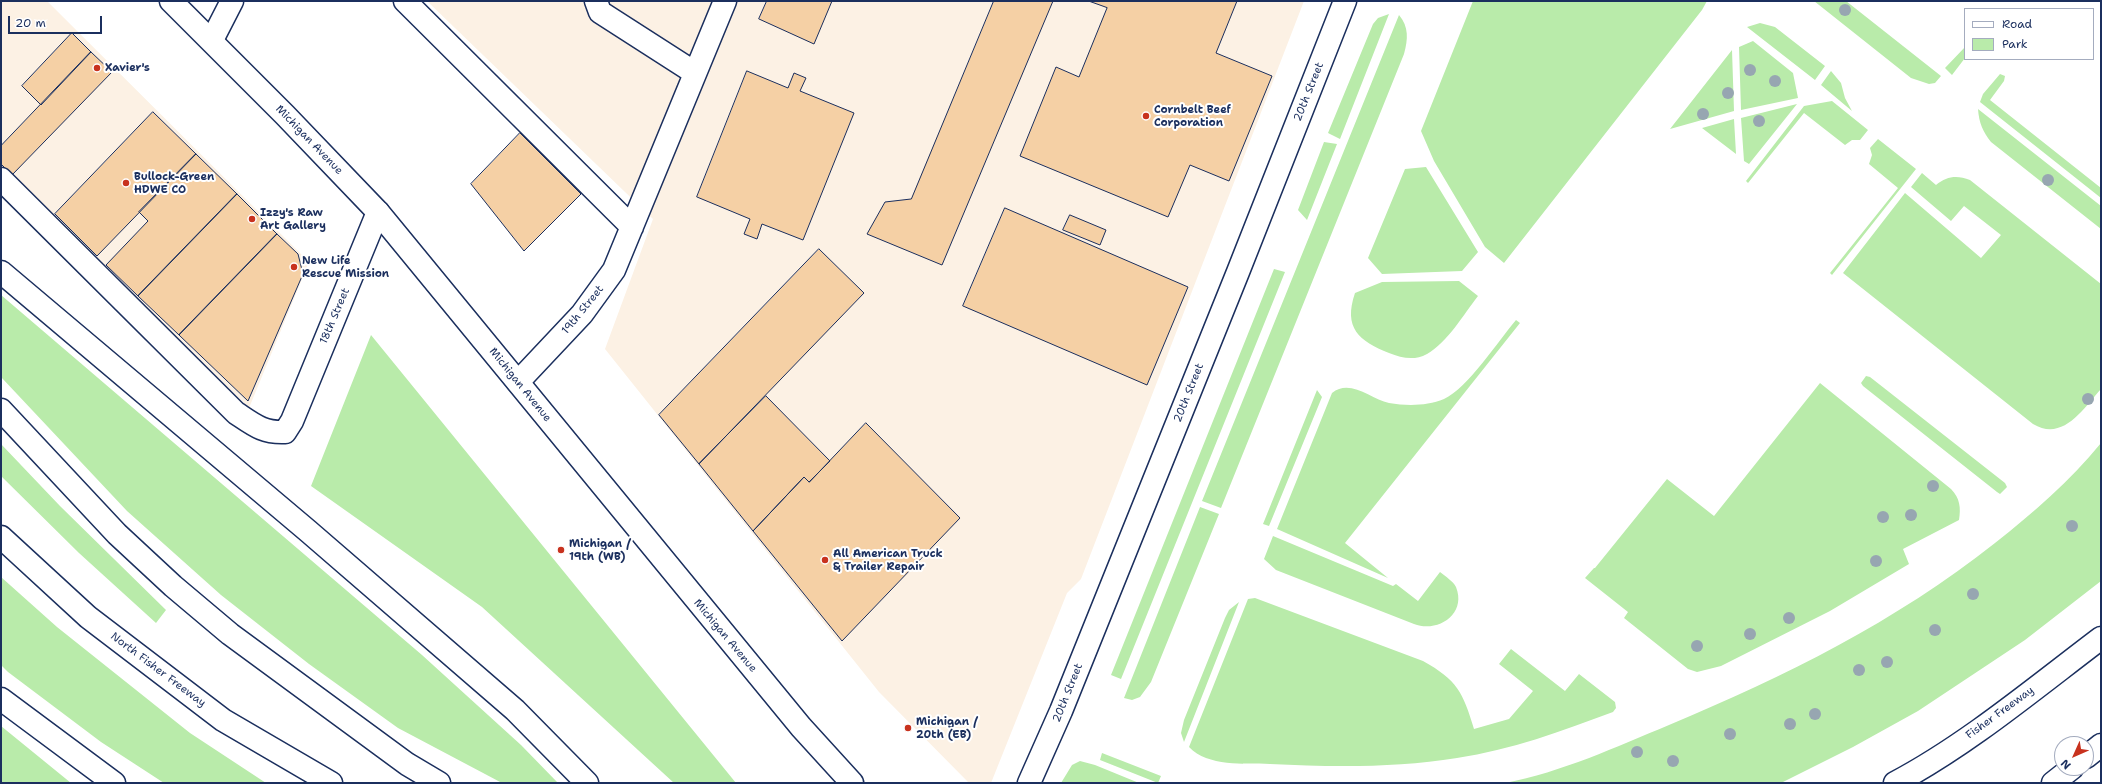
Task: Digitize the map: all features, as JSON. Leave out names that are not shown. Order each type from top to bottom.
[{"type":"main road","name":"Michigan Avenue","points":[[171,1],[212,40],[378,212],[801,727],[852,783]]},
{"type":"main road","points":[[212,40],[232,1]]},
{"type":"main road","points":[[405,1],[632,227]]},
{"type":"main road","points":[[596,1],[600,12],[695,73]]},
{"type":"main road","name":"19th Street","points":[[518,382],[582,314],[614,270],[725,1]]},
{"type":"main road","name":"20th Street","points":[[1029,783],[1061,711],[1226,302],[1345,1]]},
{"type":"main road","name":"18th Street","points":[[1,179],[236,413],[259,428],[272,432],[285,432],[292,420],[378,212]]},
{"type":"main road","points":[[1,272],[308,531],[515,710],[580,776]]},
{"type":"main road","points":[[1,410],[116,534],[178,591],[242,644],[407,764],[439,783]]},
{"type":"main road","name":"North Fisher Freeway","points":[[1,537],[88,617],[224,720],[331,783]]},
{"type":"main road","name":"Fisher Freeway","points":[[1895,783],[1926,767],[2028,694],[2101,638]]},
{"type":"main road","points":[[1,699],[114,783]]},
{"type":"main road","points":[[2052,783],[2061,776]]},
{"type":"shaded area","points":[[1,1],[47,1],[309,262],[249,408],[1,167]]},
{"type":"shaded area","points":[[427,1],[1304,1],[1081,579],[1067,593],[991,783],[969,783],[879,692],[605,349],[653,219]]},
{"type":"green space","points":[[1473,1],[1707,1],[1702,10],[1504,263],[1485,247],[1434,161],[1421,131]]},
{"type":"green space","points":[[1814,1],[1846,1],[1941,76],[1935,83],[1929,84],[1911,78]]},
{"type":"green space","points":[[1389,14],[1340,139],[1328,133],[1373,24],[1378,18]]},
{"type":"green space","points":[[1399,15],[1405,24],[1407,33],[1404,54],[1221,508],[1202,501]]},
{"type":"green space","points":[[1760,23],[1775,27],[1825,66],[1815,80],[1747,27]]},
{"type":"green space","points":[[1753,41],[1793,73],[1798,98],[1741,110],[1739,47]]},
{"type":"green space","points":[[1964,48],[1964,59],[1952,75],[1945,68]]},
{"type":"green space","points":[[1732,50],[1734,111],[1670,129]]},
{"type":"green space","points":[[1831,71],[1841,83],[1845,98],[1852,111],[1821,85]]},
{"type":"green space","points":[[2000,74],[2005,76],[2004,81],[1990,100],[2101,188],[2101,198],[1980,102],[1983,94]]},
{"type":"green space","points":[[1832,101],[1868,130],[1860,140],[1852,140],[1845,145],[1804,113],[1748,183],[1746,181],[1804,106]]},
{"type":"green space","points":[[1797,104],[1749,164],[1744,161],[1741,118]]},
{"type":"green space","points":[[1978,109],[2101,206],[2101,229],[1991,142],[1982,127]]},
{"type":"green space","points":[[1734,119],[1736,154],[1702,128]]},
{"type":"green space","points":[[1878,139],[1916,169],[1832,275],[1830,273],[1898,188],[1869,164],[1872,155],[1870,148]]},
{"type":"green space","points":[[1324,142],[1337,144],[1307,220],[1298,210]]},
{"type":"green space","points":[[1426,167],[1478,252],[1462,271],[1382,274],[1368,258],[1405,169]]},
{"type":"green space","points":[[1922,173],[1936,185],[1952,177],[1961,177],[1970,180],[2101,284],[2101,389],[2072,421],[2054,429],[2044,428],[2033,424],[1843,273],[1905,193],[1981,258],[2001,235],[1964,206],[1951,221],[1911,187]]},
{"type":"green space","points":[[1274,269],[1285,272],[1121,679],[1111,675]]},
{"type":"green space","points":[[1459,281],[1478,296],[1448,336],[1427,354],[1417,358],[1394,355],[1369,343],[1356,332],[1351,315],[1355,293],[1382,282]]},
{"type":"green space","points":[[1,295],[422,655],[521,745],[558,783],[502,783],[398,728],[309,664],[221,595],[127,511],[1,377]]},
{"type":"green space","points":[[1516,320],[1520,323],[1345,543],[1388,578],[1277,529],[1332,393],[1339,389],[1353,389],[1382,401],[1403,405],[1424,404],[1444,399],[1463,385],[1473,375]]},
{"type":"green space","points":[[371,335],[736,783],[674,783],[482,607],[311,486]]},
{"type":"green space","points":[[1866,376],[1870,377],[2005,483],[2007,487],[2000,494],[1997,492],[1863,386],[1861,383]]},
{"type":"green space","points":[[1820,383],[1951,489],[1959,503],[1959,520],[1903,549],[1909,564],[1830,611],[1721,666],[1697,672],[1688,669],[1624,618],[1628,612],[1585,578],[1595,568],[1667,479],[1714,516]]},
{"type":"green space","points":[[1317,390],[1322,397],[1269,526],[1263,524]]},
{"type":"green space","points":[[2101,443],[2101,581],[2025,640],[1918,711],[1853,747],[1781,783],[1505,783],[1568,766],[1629,742],[1797,667],[1879,622],[1918,598],[1957,571],[2009,532],[2064,483]]},
{"type":"green space","points":[[1,444],[60,506],[166,610],[156,623],[79,553],[1,476]]},
{"type":"green space","points":[[1200,507],[1219,514],[1151,682],[1140,697],[1132,700],[1124,698]]},
{"type":"green space","points":[[1273,536],[1393,586],[1396,584],[1418,601],[1440,572],[1456,587],[1458,597],[1457,606],[1454,613],[1440,624],[1423,626],[1414,624],[1276,570],[1264,559]]},
{"type":"green space","points":[[1,577],[57,627],[190,733],[266,783],[164,783],[101,742],[8,672],[1,665]]},
{"type":"green space","points":[[1255,598],[1423,661],[1435,668],[1444,674],[1457,688],[1466,705],[1474,729],[1509,719],[1533,691],[1499,664],[1511,649],[1565,691],[1579,674],[1615,702],[1616,708],[1613,712],[1517,745],[1477,755],[1411,764],[1317,766],[1227,763],[1206,758],[1189,747],[1248,599]]},
{"type":"green space","points":[[1239,602],[1184,742],[1181,733],[1184,720],[1225,618],[1229,610]]},
{"type":"green space","points":[[1,726],[71,783],[1,783]]},
{"type":"green space","points":[[1102,753],[1161,776],[1158,783],[1100,760]]},
{"type":"green space","points":[[1080,761],[1095,765],[1139,783],[1061,783],[1072,765]]},
{"type":"building","points":[[767,1],[832,1],[814,44],[759,19]]},
{"type":"building","points":[[994,1],[1053,1],[942,265],[867,234],[885,202],[911,199]]},
{"type":"building","name":"Cornbelt Beef Corporation","points":[[1089,1],[1237,1],[1216,53],[1272,76],[1229,181],[1190,165],[1168,217],[1020,156],[1056,67],[1079,77],[1107,8]]},
{"type":"building","points":[[72,33],[91,52],[41,105],[22,86]]},
{"type":"building","points":[[91,52],[112,72],[12,175],[1,164],[1,146]]},
{"type":"building","points":[[747,71],[788,88],[794,73],[806,78],[800,91],[854,113],[803,240],[762,224],[757,239],[744,234],[750,219],[697,197]]},
{"type":"building","name":"Bullock-Green HDWE CO","points":[[153,112],[196,154],[97,256],[55,214]]},
{"type":"building","points":[[520,133],[581,194],[524,251],[471,184]]},
{"type":"building","points":[[196,154],[237,194],[138,296],[106,265],[148,221],[139,212]]},
{"type":"building","points":[[237,194],[277,234],[179,335],[138,296]]},
{"type":"building","points":[[1005,208],[1188,287],[1147,385],[963,306]]},
{"type":"building","points":[[1070,215],[1106,230],[1100,245],[1063,230]]},
{"type":"building","points":[[277,234],[298,254],[303,274],[248,401],[179,335]]},
{"type":"building","points":[[819,249],[864,293],[699,464],[659,415]]},
{"type":"building","points":[[766,396],[830,461],[809,482],[804,477],[753,531],[699,464]]},
{"type":"building","points":[[866,423],[960,518],[842,641],[753,531],[804,477],[809,482]]},
{"type":"place","name":"Xavier's","points":[[97,68]]},
{"type":"place","name":"Cornbelt Beef Corporation","points":[[1146,116]]},
{"type":"place","name":"Bullock-Green HDWE CO","points":[[126,183]]},
{"type":"place","name":"Izzy's Raw Art Gallery","points":[[252,219]]},
{"type":"place","name":"New Life Rescue Mission","points":[[294,267]]},
{"type":"place","name":"Michigan / 19th (WB)","points":[[561,550]]},
{"type":"place","name":"All American Truck & Trailer Repair","points":[[825,560]]},
{"type":"place","name":"Michigan / 20th (EB)","points":[[908,728]]}]
